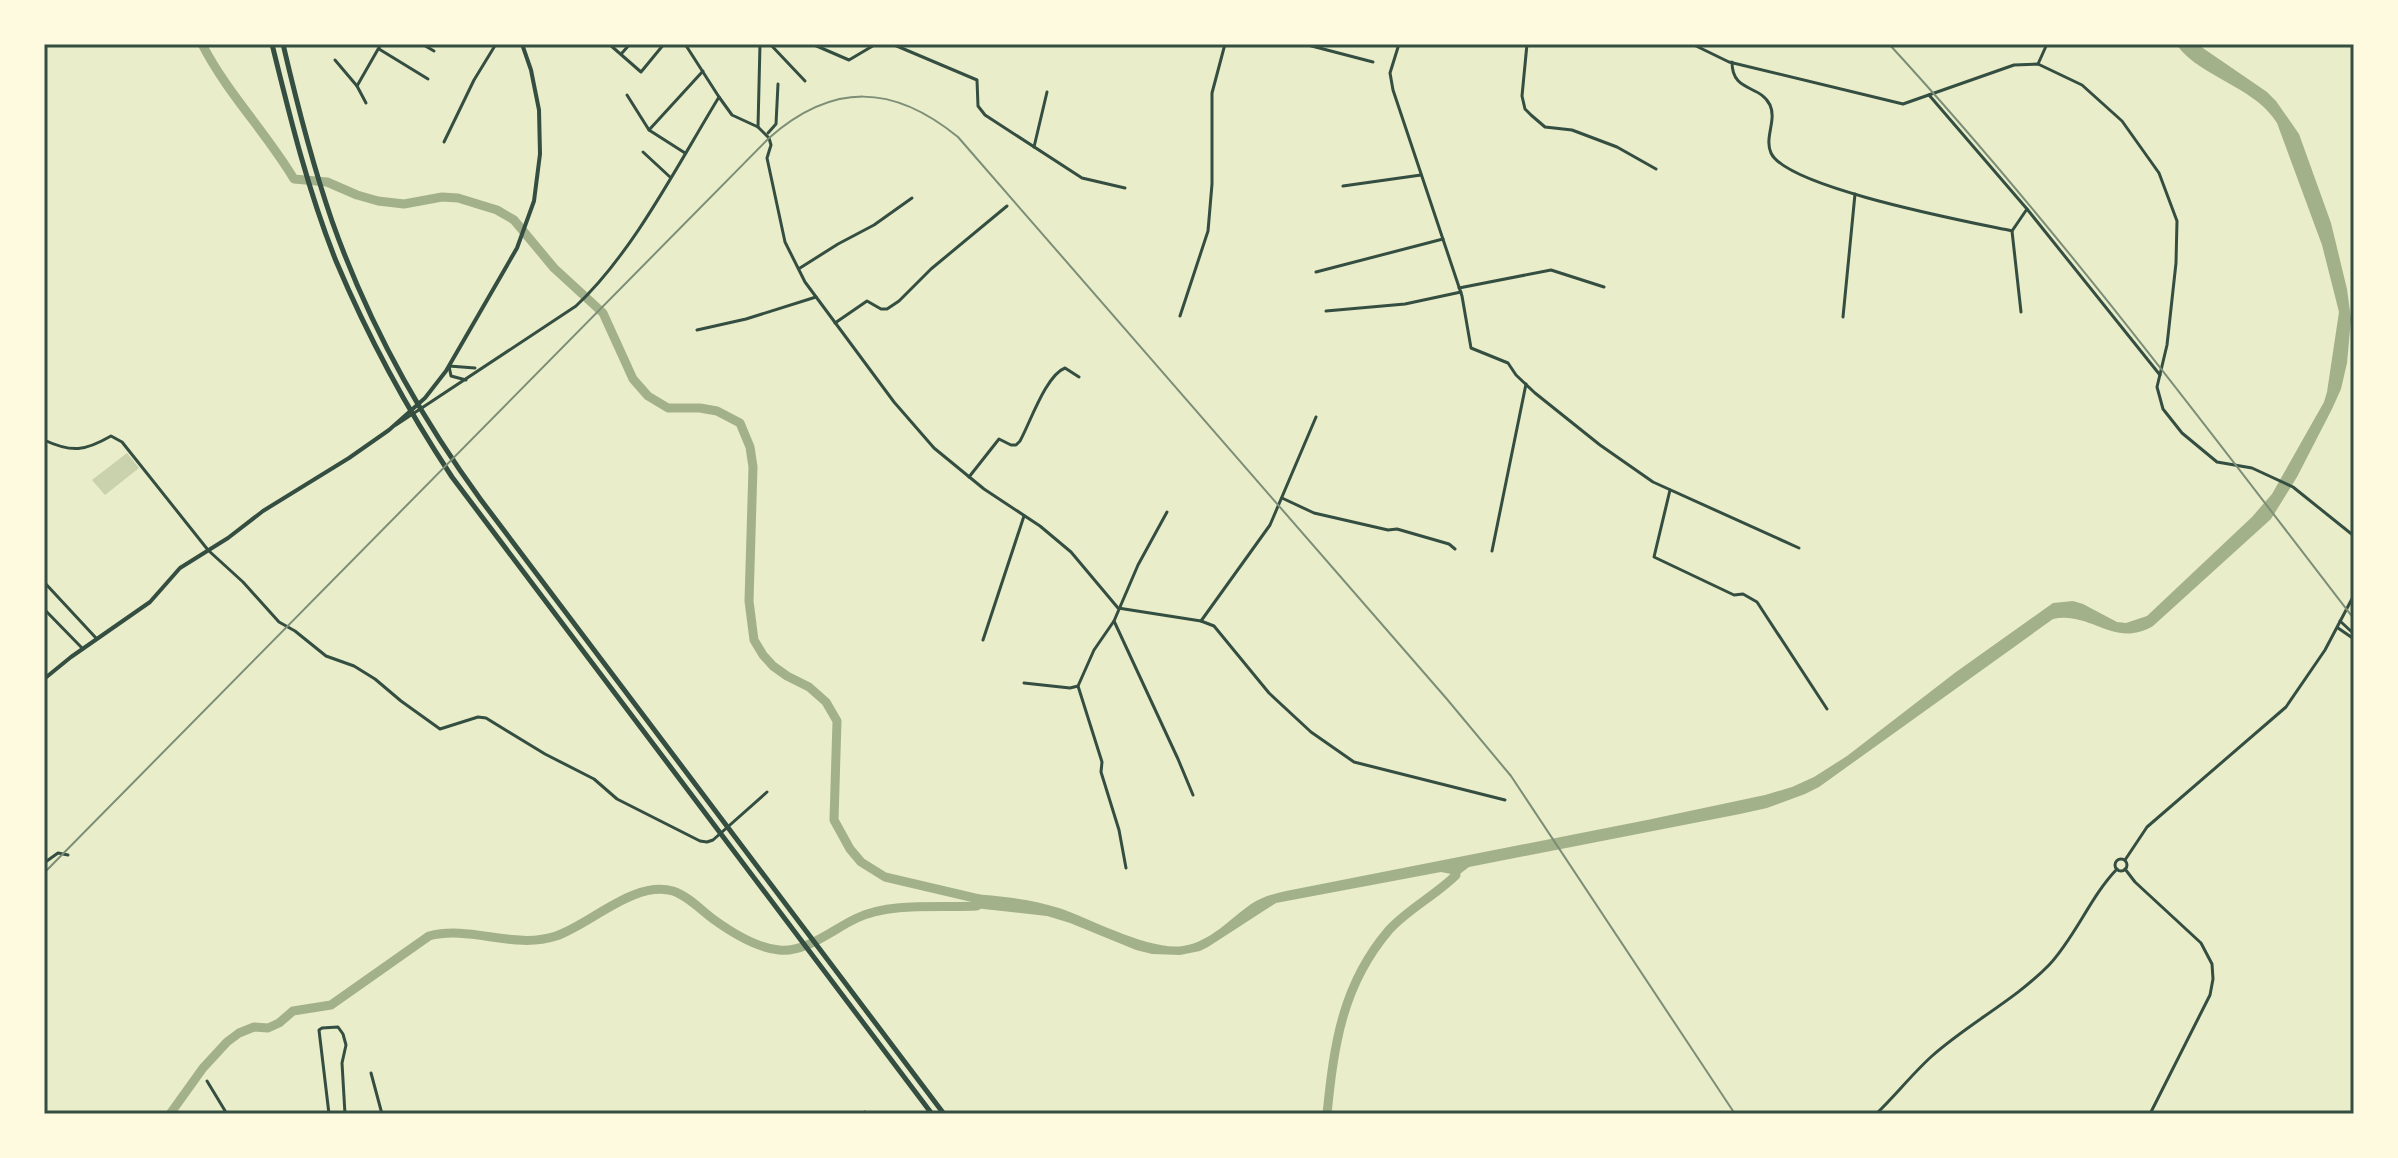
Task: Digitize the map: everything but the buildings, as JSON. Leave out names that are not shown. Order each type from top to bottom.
[{"type":"highway","points":[[272,44],[311,190],[336,260],[400,394],[434,450],[932,1114]]},
{"type":"highway","points":[[283,44],[301,118],[333,223],[386,344],[442,444],[944,1114]]},
{"type":"main road","points":[[44,679],[150,602],[180,568],[228,538],[263,511],[349,458],[425,398],[449,366],[517,248],[531,211],[540,154],[539,110],[522,44]]},
{"type":"street","points":[[357,86],[381,44]]},
{"type":"street","points":[[422,44],[434,51]]},
{"type":"street","points":[[444,142],[474,80],[496,44]]},
{"type":"street","points":[[609,44],[641,72],[664,44]]},
{"type":"street","points":[[621,54],[630,44]]},
{"type":"street","points":[[685,44],[732,115],[758,127],[768,136],[771,145],[767,158],[773,194],[785,242],[798,269],[894,402],[934,448],[1071,552],[1118,608],[1201,621],[1214,626],[1269,693],[1311,732],[1354,762],[1505,800]]},
{"type":"street","points":[[758,127],[760,44]]},
{"type":"street","points":[[770,44],[805,81]]},
{"type":"street","points":[[812,44],[849,60],[876,44]]},
{"type":"street","points":[[892,44],[977,80],[981,111],[1082,178],[1125,188]]},
{"type":"street","points":[[1180,316],[1208,231],[1212,184],[1212,93],[1225,44]]},
{"type":"street","points":[[1304,44],[1373,62]]},
{"type":"street","points":[[1399,44],[1390,73],[1392,83],[1460,290],[1471,348],[1508,363],[1526,384],[1600,445],[1653,482],[1799,548]]},
{"type":"street","points":[[1527,44],[1522,96],[1525,109],[1531,115],[1545,127],[1572,130],[1617,147],[1656,169]]},
{"type":"street","points":[[1692,44],[1732,62],[1903,104],[2014,65],[2038,64],[2082,85],[2122,121],[2159,173],[2177,221],[2167,345],[2157,387],[2163,409],[2182,433],[2217,462],[2252,468],[2280,479],[2354,536]]},
{"type":"street","points":[[2038,64],[2047,44]]},
{"type":"street","points":[[379,49],[428,79]]},
{"type":"street","points":[[335,60],[357,86],[366,103]]},
{"type":"street","points":[[1732,62],[1732,74],[1736,80],[1770,105],[1772,122],[1769,147],[1773,156],[1798,175],[1855,194],[2012,231]]},
{"type":"street","points":[[649,130],[703,71]]},
{"type":"street","points":[[768,136],[776,124],[778,84]]},
{"type":"street","points":[[1034,147],[1047,92]]},
{"type":"street","points":[[627,95],[649,130],[685,153]]},
{"type":"street","points":[[1929,95],[2027,209],[2160,375]]},
{"type":"street","points":[[382,435],[590,293],[634,236],[719,97]]},
{"type":"street","points":[[643,152],[670,177]]},
{"type":"street","points":[[1343,186],[1421,175]]},
{"type":"street","points":[[1843,317],[1855,194]]},
{"type":"street","points":[[798,269],[874,225],[912,198]]},
{"type":"street","points":[[835,323],[867,301],[881,309],[891,306],[1007,206]]},
{"type":"street","points":[[2021,312],[2012,231],[2027,209]]},
{"type":"street","points":[[1316,272],[1443,239]]},
{"type":"street","points":[[1326,311],[1405,304],[1551,270],[1604,287]]},
{"type":"street","points":[[697,330],[746,319],[816,297]]},
{"type":"street","points":[[466,380],[451,376],[449,366],[475,368]]},
{"type":"street","points":[[969,477],[999,439],[1011,445],[1020,441],[1058,371],[1065,368],[1079,377]]},
{"type":"street","points":[[1492,551],[1526,384]]},
{"type":"street","points":[[1201,621],[1265,533],[1316,417]]},
{"type":"street","points":[[44,440],[55,446],[81,450],[111,436],[122,442],[208,550],[243,582],[279,622],[326,656],[354,666],[375,679],[440,729],[478,717],[486,718],[594,779],[617,799],[700,841],[713,840],[767,792]]},
{"type":"street","points":[[1670,490],[1654,557],[1734,595],[1743,594],[1757,602],[1827,709]]},
{"type":"street","points":[[1282,498],[1314,513],[1388,530],[1397,529],[1449,544],[1455,549]]},
{"type":"street","points":[[1126,868],[1119,830],[1101,772],[1102,762],[1078,686],[1094,650],[1114,621],[1138,565],[1167,512]]},
{"type":"street","points":[[983,640],[1024,516]]},
{"type":"street","points":[[44,582],[97,640]]},
{"type":"street","points":[[2125,860],[2147,827],[2286,707],[2331,639],[2354,595]]},
{"type":"street","points":[[44,609],[83,649]]},
{"type":"street","points":[[1114,621],[1193,795]]},
{"type":"street","points":[[2340,621],[2354,637]]},
{"type":"street","points":[[2337,627],[2346,636]]},
{"type":"street","points":[[2331,639],[2354,637]]},
{"type":"street","points":[[1024,683],[1070,688],[1078,686]]},
{"type":"street","points":[[44,863],[58,853],[68,855]]},
{"type":"street","points":[[2117,869],[2116,861],[2125,860]]},
{"type":"street","points":[[2125,860],[2125,869]]},
{"type":"street","points":[[1876,1114],[1932,1056],[2049,965],[2106,880],[2117,869],[2125,869]]},
{"type":"street","points":[[2125,869],[2201,943],[2213,971],[2210,995],[2150,1114]]},
{"type":"street","points":[[329,1114],[319,1030],[338,1027],[347,1050],[342,1063],[345,1114]]},
{"type":"street","points":[[371,1073],[382,1114]]},
{"type":"street","points":[[207,1081],[227,1114]]},
{"type":"shaded area","points":[[2176,44],[2197,44],[2267,92],[2299,134],[2331,223],[2351,319],[2341,389],[2297,477],[2271,519],[2153,626],[2126,633],[2079,620],[2053,619],[1819,787],[1767,808],[1469,867],[1448,883],[1451,874],[1441,872],[1276,903],[1200,951],[1180,955],[1152,954],[1047,916],[965,907],[965,904],[975,902],[967,894],[1001,896],[1059,908],[1154,944],[1193,944],[1211,935],[1251,904],[1277,893],[1647,820],[1792,787],[1847,756],[1956,672],[2053,603],[2073,601],[2117,622],[2126,623],[2147,616],[2252,517],[2272,494],[2324,402],[2339,312],[2322,245],[2277,123],[2259,103],[2200,66]]},
{"type":"shaded area","points":[[127,453],[139,468],[105,495],[92,480]]},
{"type":"waterway","points":[[202,44],[294,179],[327,182],[378,201],[404,204],[442,197],[458,198],[497,210],[514,220],[554,268],[603,313],[633,379],[648,396],[668,408],[717,411],[740,423],[750,447],[753,467],[749,601],[754,640],[773,666],[809,687],[826,702],[837,721],[834,820],[861,862],[885,877],[979,899]]},
{"type":"waterway","points":[[1327,1114],[1337,1040],[1360,972],[1389,930],[1456,875]]},
{"type":"waterway","points":[[170,1114],[203,1068],[239,1033],[254,1027],[268,1028],[293,1011],[331,1005],[429,936],[461,933],[540,940],[569,930],[628,897],[658,889],[679,893],[736,934],[753,943],[779,950],[809,944],[870,913],[916,907],[977,906]]},
{"type":"railway","points":[[1889,44],[2070,254],[2354,619]]},
{"type":"railway","points":[[44,873],[769,138],[816,107],[840,99],[887,99],[910,107],[958,137],[1446,698],[1511,776],[1735,1114]]}]
